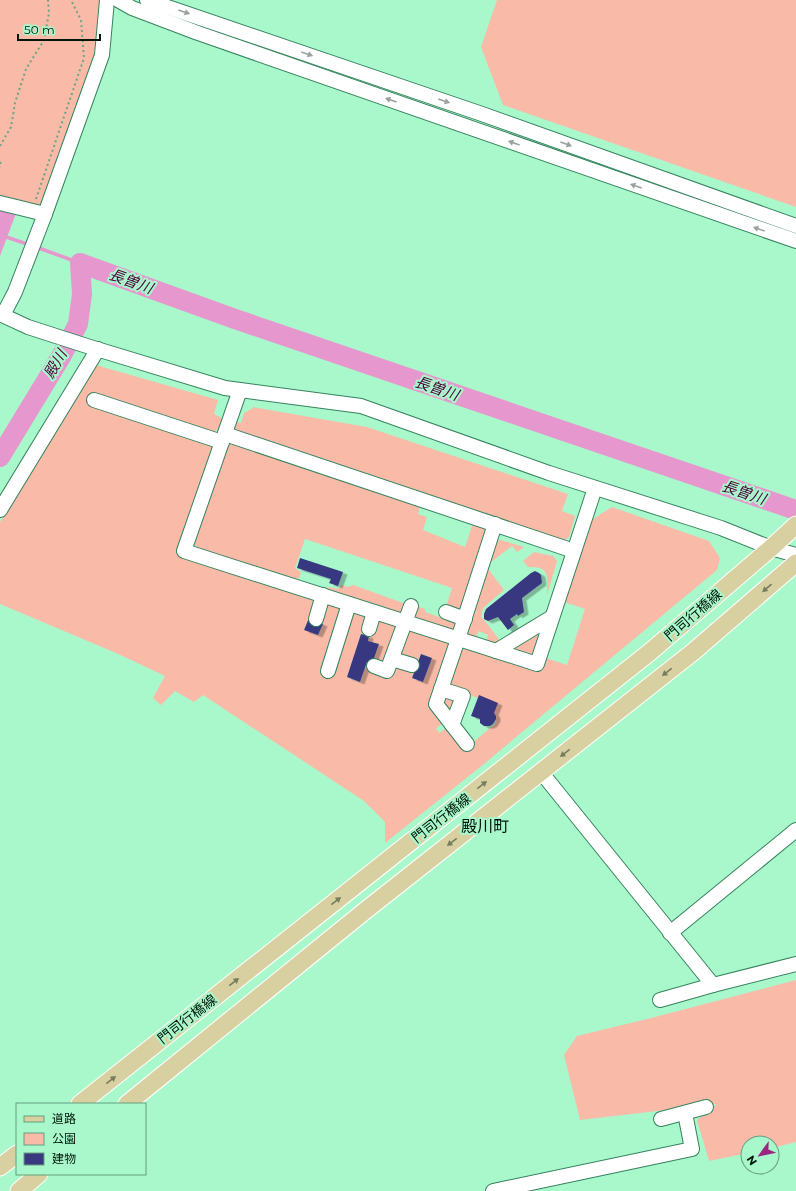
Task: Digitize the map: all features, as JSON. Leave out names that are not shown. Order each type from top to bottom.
[{"type":"main road","name":"門司行橋線","points":[[81,1103],[650,652],[796,525]]},
{"type":"main road","name":"門司行橋線","points":[[128,1103],[366,910],[693,652],[796,563]]},
{"type":"main road","points":[[0,1167],[16,1155]]},
{"type":"main road","points":[[19,1191],[38,1175]]},
{"type":"street","points":[[107,0],[102,55],[38,213],[15,292],[2,315],[28,327],[224,388],[361,406],[549,473],[722,528],[771,548],[796,555]]},
{"type":"street","points":[[118,0],[132,8],[198,33],[796,241]]},
{"type":"street","points":[[147,0],[490,117],[796,226]]},
{"type":"street","points":[[0,203],[38,213]]},
{"type":"street","points":[[0,510],[94,348]]},
{"type":"street","points":[[240,390],[184,551],[537,664],[595,488]]},
{"type":"street","points":[[94,400],[223,438],[495,524],[574,551]]},
{"type":"street","points":[[467,744],[436,704],[495,524]]},
{"type":"street","points":[[316,619],[323,596]]},
{"type":"street","points":[[328,671],[349,604]]},
{"type":"street","points":[[374,666],[387,671],[411,606]]},
{"type":"street","points":[[369,629],[374,612]]},
{"type":"street","points":[[446,612],[465,619]]},
{"type":"street","points":[[496,651],[552,617]]},
{"type":"street","points":[[392,659],[412,665]]},
{"type":"street","points":[[441,689],[468,698],[452,725]]},
{"type":"street","points":[[541,772],[712,985]]},
{"type":"street","points":[[670,933],[796,830]]},
{"type":"street","points":[[660,1000],[796,964]]},
{"type":"street","points":[[661,1119],[706,1107]]},
{"type":"street","points":[[493,1191],[692,1149],[685,1113]]},
{"type":"path","points":[[0,146],[11,127],[15,103],[26,69],[44,40],[48,13],[48,0]]},
{"type":"path","points":[[38,213],[84,58],[81,20],[71,0]]},
{"type":"path","points":[[0,162],[0,167]]},
{"type":"green space","points":[[0,0],[107,0],[102,55],[45,214],[0,203]]},
{"type":"green space","points":[[497,0],[796,0],[796,207],[503,105],[481,47]]},
{"type":"green space","points":[[96,365],[218,400],[214,414],[222,418],[220,428],[212,433],[96,393],[90,397],[90,406],[213,446],[178,553],[314,595],[317,601],[312,619],[309,618],[304,629],[318,635],[323,624],[319,622],[324,605],[337,604],[350,616],[354,612],[364,615],[361,636],[347,677],[360,682],[365,668],[390,677],[394,669],[398,666],[415,670],[412,678],[423,682],[432,658],[421,654],[417,663],[402,655],[401,651],[409,630],[449,642],[450,648],[432,705],[444,723],[436,728],[439,733],[448,727],[465,749],[495,724],[496,716],[479,696],[478,698],[444,686],[460,647],[543,657],[567,665],[585,609],[561,601],[588,522],[612,507],[709,541],[720,558],[717,570],[479,768],[385,843],[385,822],[364,801],[203,695],[194,702],[175,691],[161,705],[153,698],[165,676],[116,653],[0,604],[0,522]]},
{"type":"green space","points":[[253,407],[367,427],[568,494],[562,511],[575,516],[569,537],[559,542],[231,431],[232,421],[241,423],[244,413]]},
{"type":"green space","points":[[230,442],[420,506],[418,514],[427,517],[423,530],[465,547],[473,523],[484,528],[486,531],[463,606],[455,610],[446,607],[452,588],[305,539],[295,568],[301,572],[299,578],[290,580],[199,549],[193,543],[223,447]]},
{"type":"green space","points":[[501,540],[524,547],[517,552],[512,546],[486,566],[504,590],[483,608],[481,617],[498,638],[499,641],[492,646],[485,644],[488,635],[478,631],[476,640],[468,636],[465,628],[493,545],[495,541]]},
{"type":"green space","points":[[534,552],[553,556],[557,561],[547,595],[547,578],[544,571],[541,568],[528,567],[523,561]]},
{"type":"green space","points":[[341,585],[348,587],[353,585],[406,604],[404,610],[397,614],[330,592],[328,587],[339,589]]},
{"type":"green space","points":[[416,606],[425,609],[425,612],[453,622],[456,626],[453,631],[415,618],[414,613]]},
{"type":"green space","points":[[382,618],[397,625],[384,663],[374,660],[379,644],[368,641],[376,620]]},
{"type":"green space","points":[[537,632],[540,634],[534,656],[513,649],[514,646]]},
{"type":"green space","points":[[444,693],[455,699],[453,715],[443,707]]},
{"type":"green space","points":[[796,980],[796,1142],[780,1146],[780,1135],[740,1135],[740,1155],[709,1161],[697,1120],[717,1104],[580,1120],[564,1055],[577,1036]]},
{"type":"shaded area","points":[[0,203],[18,208],[0,256]]},
{"type":"building","points":[[300,558],[343,572],[338,586],[329,583],[331,579],[297,568]]},
{"type":"building","points":[[535,571],[541,575],[542,583],[522,598],[524,612],[518,616],[517,614],[510,619],[514,625],[508,630],[498,617],[488,621],[484,619],[486,609]]},
{"type":"building","points":[[309,618],[323,624],[318,635],[304,630]]},
{"type":"building","points":[[361,634],[369,636],[368,641],[379,644],[372,664],[367,662],[360,682],[347,677]]},
{"type":"building","points":[[421,654],[432,658],[423,682],[412,678]]},
{"type":"building","points":[[479,695],[498,703],[494,713],[496,719],[490,726],[484,726],[480,723],[480,719],[471,716]]},
{"type":"waterway","points":[[0,235],[30,245]]},
{"type":"waterway","points":[[36,247],[80,263]]},
{"type":"waterway","name":"長曽川","points":[[0,457],[62,355],[78,324],[82,294],[80,263],[235,319],[796,510]]},
{"type":"district","name":"殿川町","points":[[485,826]]},
{"type":"water label","name":"殿川","points":[[55,364]]}]
